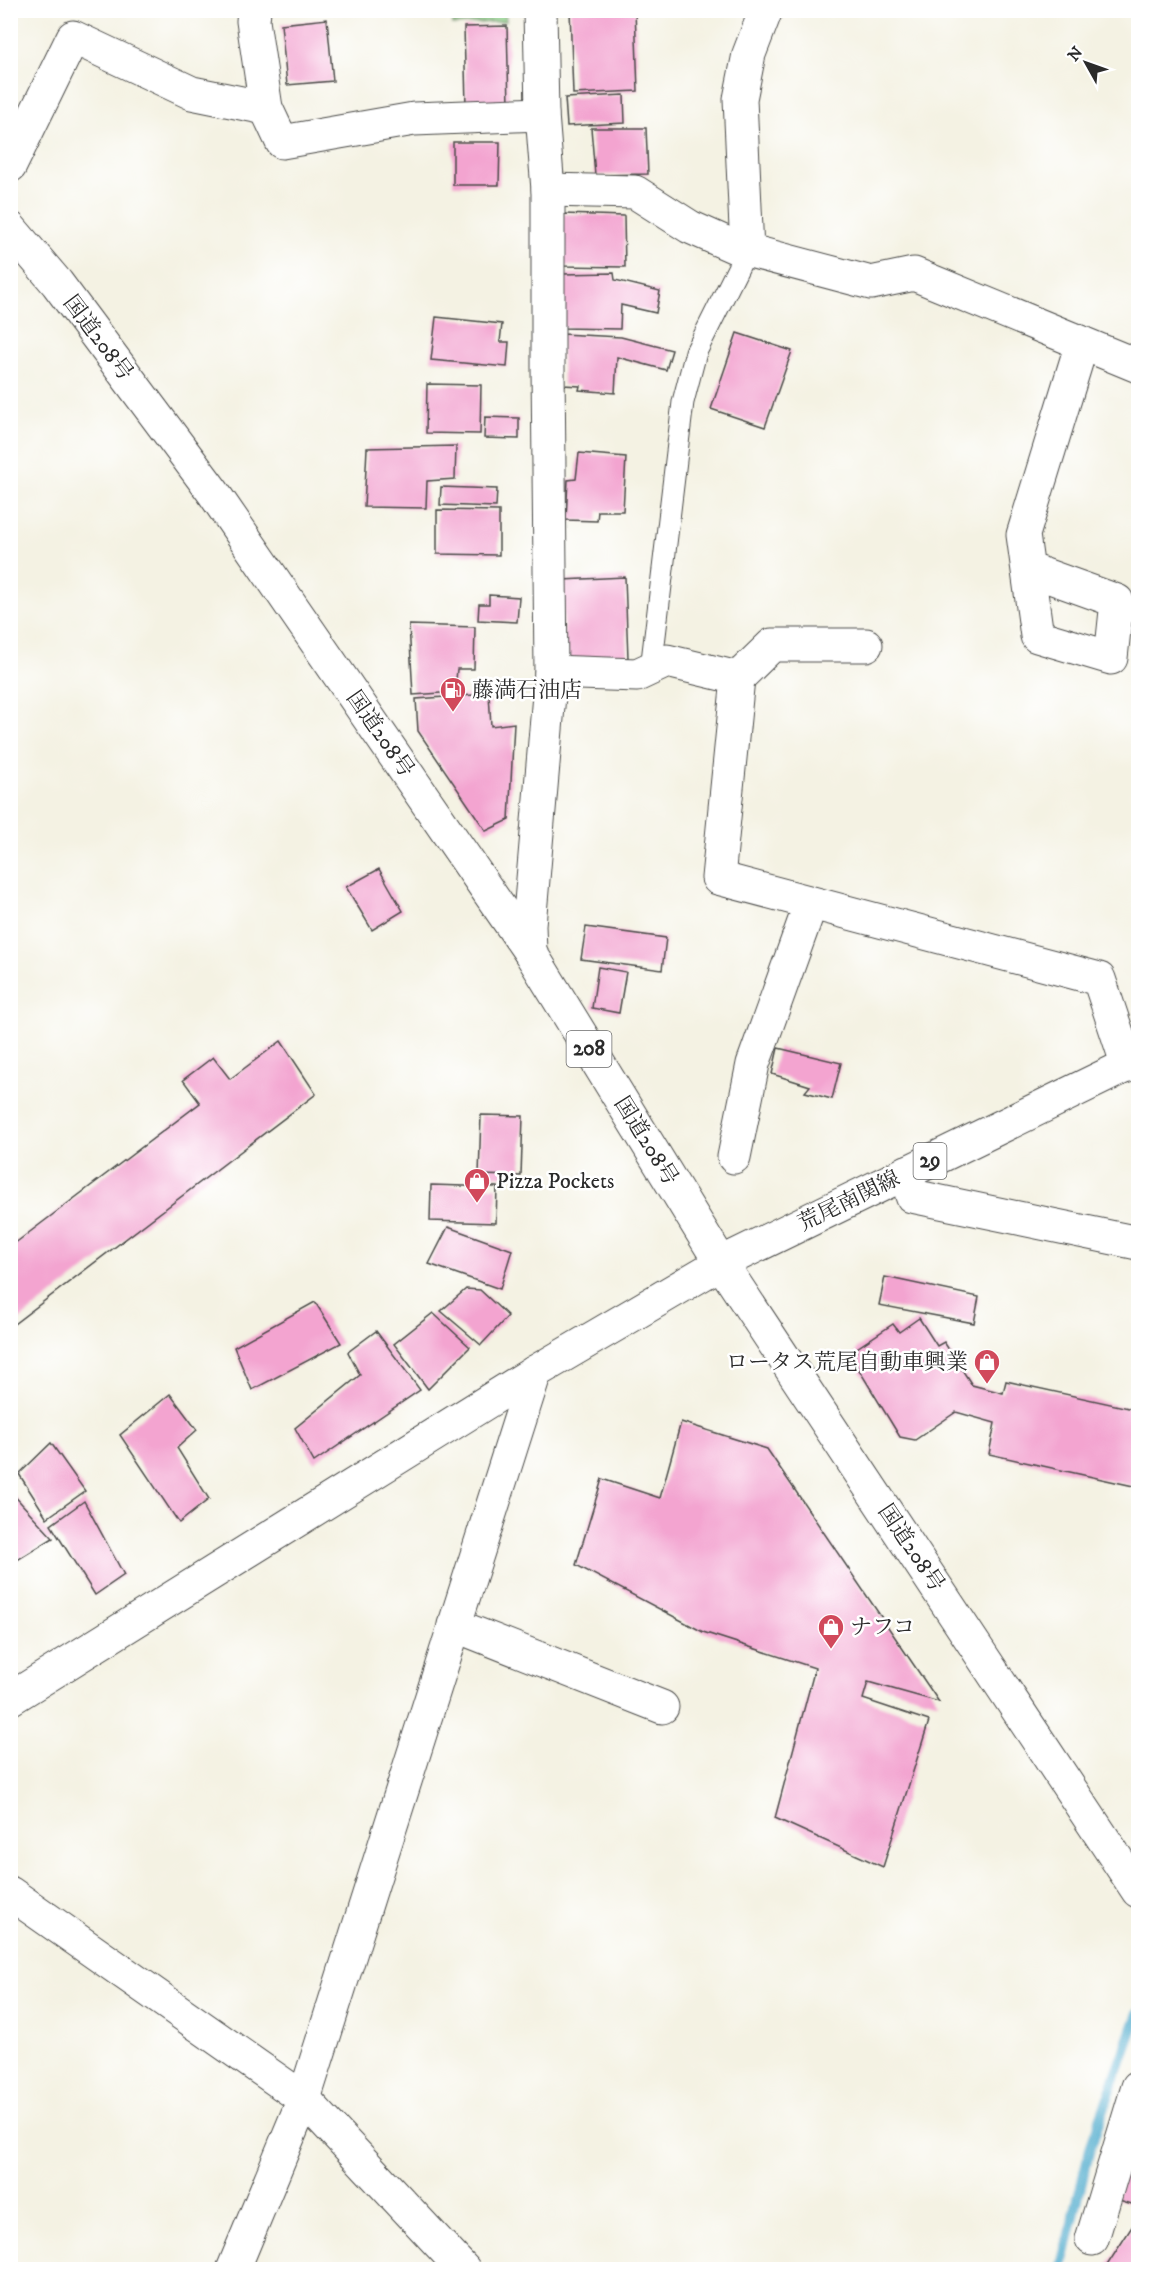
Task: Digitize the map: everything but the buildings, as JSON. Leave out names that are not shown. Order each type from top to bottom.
[{"type":"main road","points":[[254,10],[253,21],[266,108],[282,142],[414,119],[542,114]]},
{"type":"main road","points":[[530,952],[530,925],[551,672],[548,189],[542,114],[540,10]]},
{"type":"main road","points":[[747,250],[740,99],[749,54],[766,10]]},
{"type":"main road","points":[[10,166],[73,37],[192,93],[266,108]]},
{"type":"main road","points":[[548,189],[635,192],[690,227],[735,247],[871,283],[914,274],[1138,366]]},
{"type":"main road","name":"国道208号","points":[[10,228],[57,283],[213,492],[530,952],[722,1263],[1138,1891]]},
{"type":"main road","points":[[1028,568],[1023,535],[1082,343]]},
{"type":"main road","points":[[866,645],[772,645],[738,678],[718,878],[1100,979],[1133,1063]]},
{"type":"main road","points":[[551,672],[636,675],[668,662],[738,678]]},
{"type":"main road","points":[[734,1157],[753,1064],[811,903]]},
{"type":"main road","name":"荒尾南関線","points":[[10,1699],[535,1372],[722,1263],[1133,1063]]},
{"type":"main road","points":[[908,1172],[912,1196],[1138,1243]]},
{"type":"main road","points":[[233,2270],[304,2099],[535,1372]]},
{"type":"main road","points":[[454,1625],[662,1707]]},
{"type":"main road","points":[[10,1893],[304,2099],[464,2270]]},
{"type":"main road","points":[[1092,2239],[1138,2087]]},
{"type":"lane","points":[[651,669],[683,402],[696,352],[747,250]]},
{"type":"green space","points":[[453,11],[505,11],[506,21],[453,25]]},
{"type":"waterway","points":[[1061,2270],[1090,2148],[1138,2013]]},
{"type":"place","name":"藤満石油店","points":[[453,713]]},
{"type":"place","name":"Pizza Pockets","points":[[477,1204]]},
{"type":"place","name":"ロータス荒尾自動車興業","points":[[987,1385]]},
{"type":"place","name":"ナフコ","points":[[831,1650]]}]
